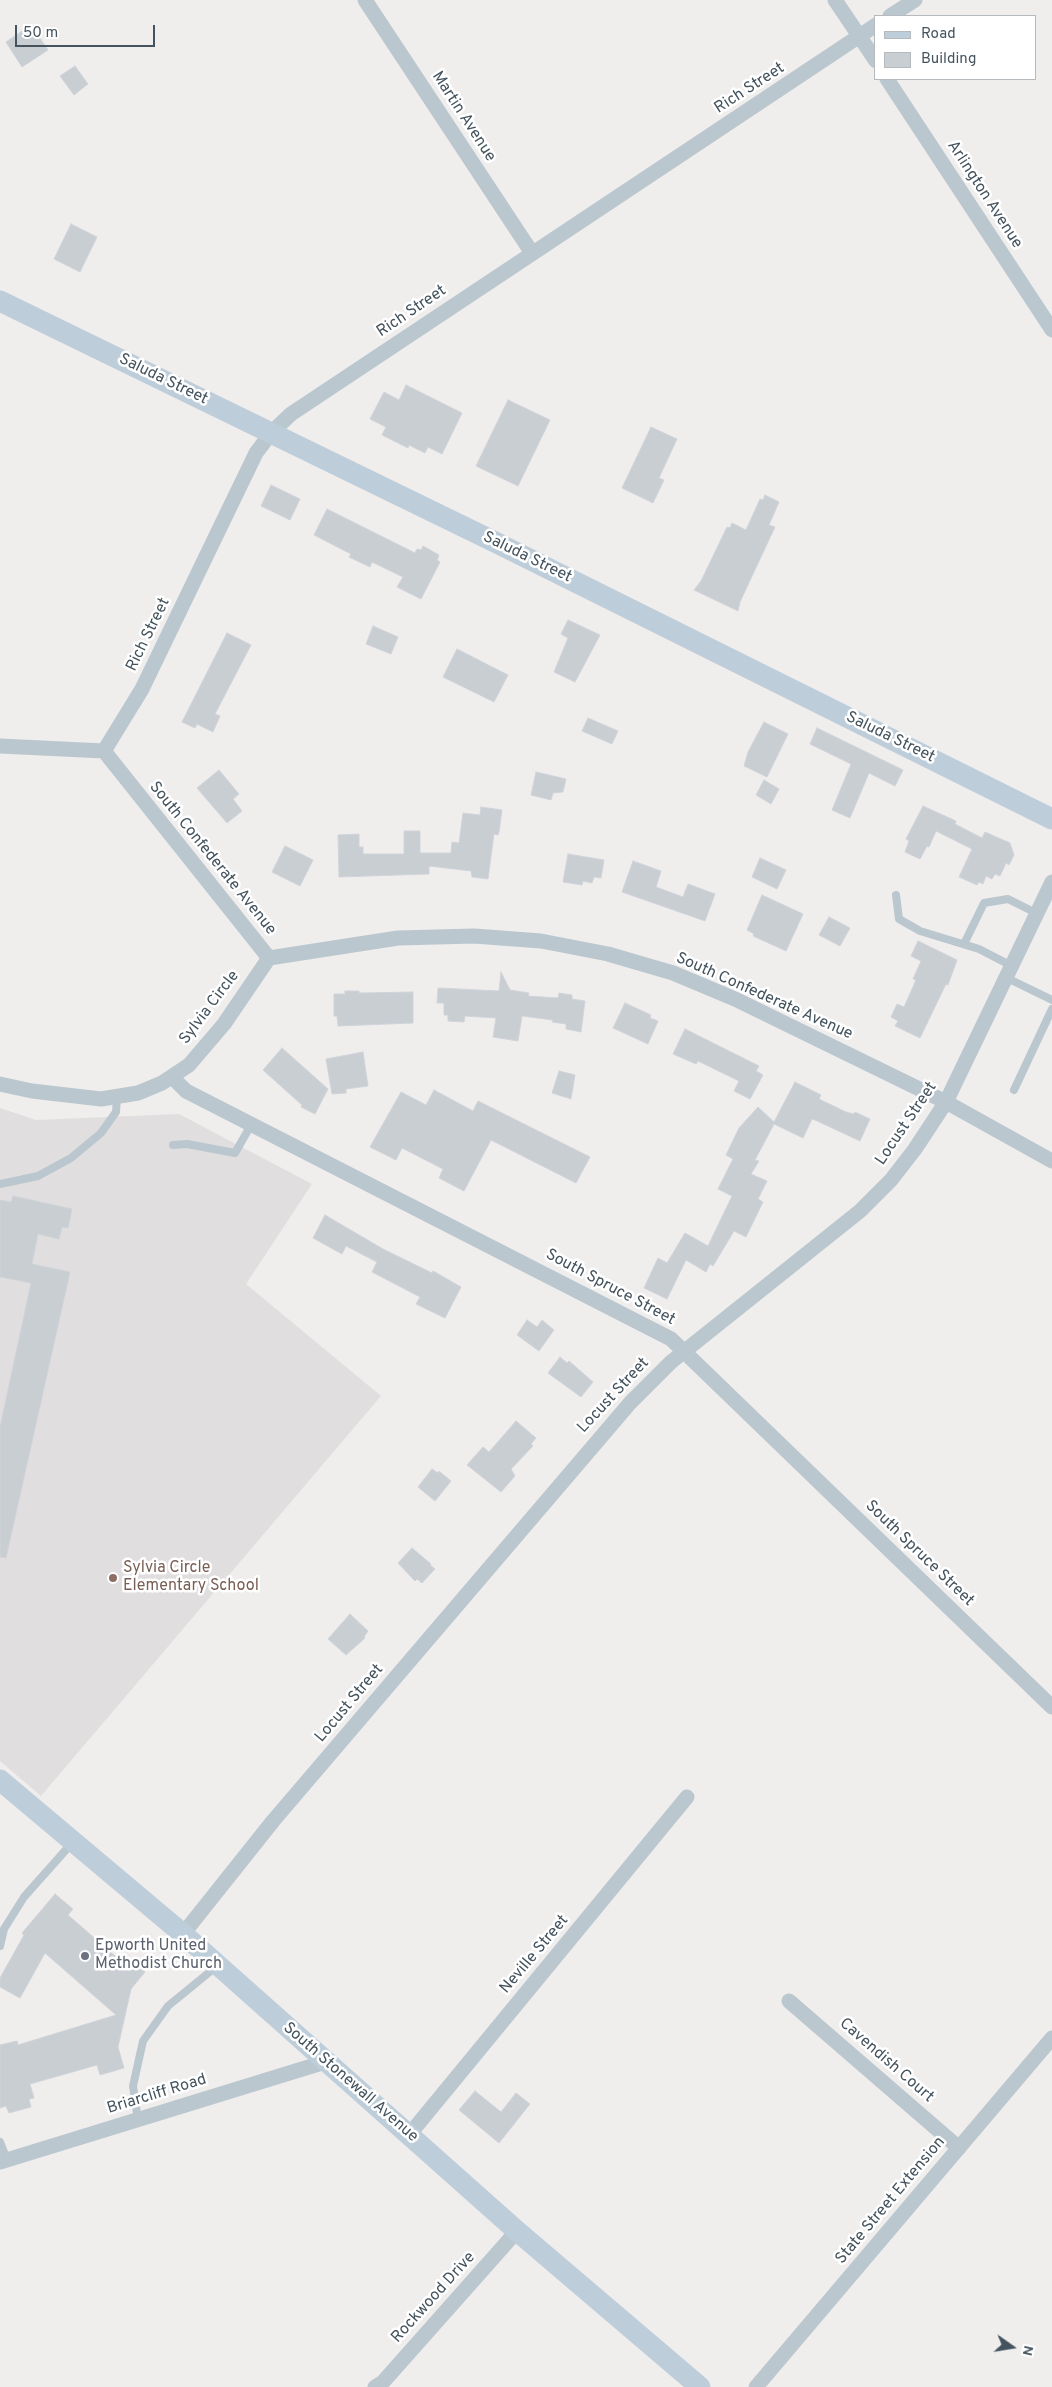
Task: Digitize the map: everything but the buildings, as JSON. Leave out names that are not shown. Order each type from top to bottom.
[{"type":"main road","name":"Saluda Street","points":[[0,301],[1052,819]]},
{"type":"main road","name":"South Stonewall Avenue","points":[[0,1780],[72,1843],[183,1934],[517,2231],[700,2387]]},
{"type":"street","name":"Martin Avenue","points":[[365,0],[532,253]]},
{"type":"street","points":[[834,0],[874,58]]},
{"type":"street","points":[[892,15],[915,0]]},
{"type":"street","name":"Rich Street","points":[[104,751],[142,689],[256,454],[271,433],[292,414],[874,27]]},
{"type":"street","name":"Arlington Avenue","points":[[888,80],[1052,330]]},
{"type":"street","points":[[0,746],[104,751]]},
{"type":"street","name":"South Confederate Avenue","points":[[104,751],[269,958],[398,938],[474,936],[541,941],[608,954],[673,973],[735,1000],[946,1102],[1051,1158]]},
{"type":"street","name":"Locust Street","points":[[183,1934],[280,1814],[590,1447],[630,1403],[668,1365],[860,1210],[891,1180],[915,1150],[946,1102],[1052,882]]},
{"type":"street","name":"Sylvia Circle","points":[[0,1084],[65,1096],[117,1098],[138,1093],[172,1077],[188,1065],[224,1024],[269,958]]},
{"type":"street","name":"South Spruce Street","points":[[172,1077],[186,1091],[638,1321],[671,1340],[1052,1706]]},
{"type":"street","name":"Neville Street","points":[[409,2135],[688,1797]]},
{"type":"street","name":"Cavendish Court","points":[[790,2002],[959,2148]]},
{"type":"street","name":"State Street Extension","points":[[756,2387],[1052,2038]]},
{"type":"street","name":"Briarcliff Road","points":[[4,2161],[325,2062]]},
{"type":"street","name":"Rockwood Drive","points":[[376,2387],[383,2382],[517,2231]]},
{"type":"lane","points":[[896,895],[899,919],[920,931],[979,949],[1052,1000]]},
{"type":"lane","points":[[964,944],[984,903],[1008,899],[1036,913]]},
{"type":"lane","points":[[1014,1090],[1052,1009]]},
{"type":"lane","points":[[0,1184],[38,1176],[71,1158],[101,1132],[116,1112],[117,1098]]},
{"type":"lane","points":[[173,1145],[187,1144],[235,1153],[251,1125]]},
{"type":"lane","points":[[0,1946],[4,1929],[24,1897],[72,1843]]},
{"type":"lane","points":[[138,2120],[133,2086],[143,2041],[168,2006],[217,1966]]},
{"type":"lane","points":[[0,2142],[4,2161]]},
{"type":"shaded area","name":"Sylvia Circle Elementary School","points":[[0,1108],[36,1120],[179,1114],[312,1184],[246,1284],[381,1396],[41,1796],[0,1761]]},
{"type":"place","name":"Sylvia Circle Elementary School","points":[[113,1578]]},
{"type":"place","name":"Epworth United Methodist Church","points":[[85,1956]]}]
